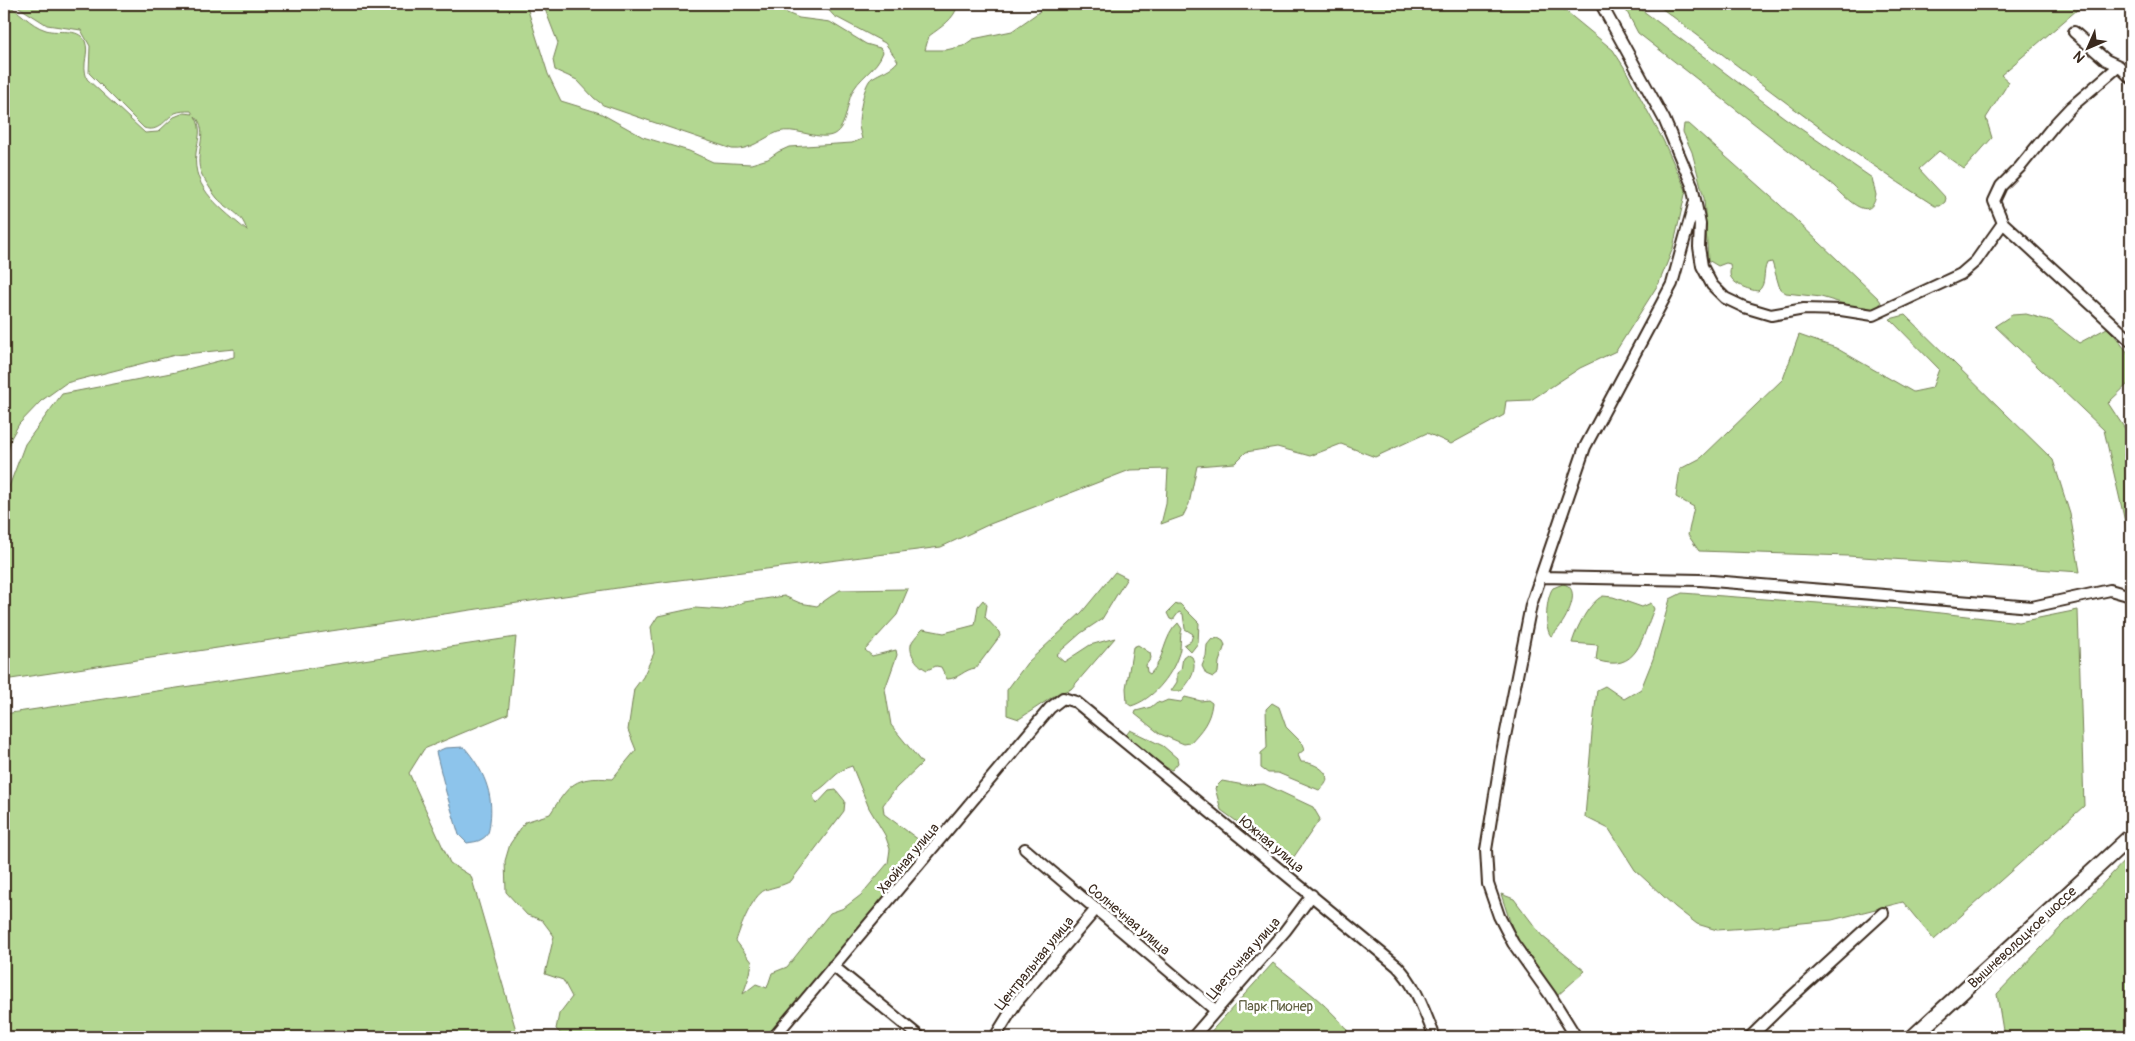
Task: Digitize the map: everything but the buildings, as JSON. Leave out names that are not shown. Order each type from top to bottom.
[{"type":"main road","name":"Вышневолоцкое шоссе","points":[[1913,1037],[2131,836]]},
{"type":"street","points":[[1601,4],[1664,119],[1692,185],[1700,224],[1699,247],[1702,266],[1712,284],[1725,298],[1744,307],[1770,315],[1804,309],[1841,310],[1873,315],[1949,281],[1965,271],[1982,253],[2003,223]]},
{"type":"street","points":[[2074,32],[2106,60],[2119,66],[2131,78]]},
{"type":"street","points":[[2119,66],[2071,107],[2020,167],[2001,186],[1994,201],[2003,223],[2131,341]]},
{"type":"street","points":[[1576,1037],[1550,995],[1513,944],[1499,916],[1488,884],[1486,850],[1501,757],[1531,605],[1585,448],[1672,284],[1695,201]]},
{"type":"street","points":[[1541,576],[1700,580],[2032,607],[2110,590],[2131,596]]},
{"type":"street","name":"Южная улица","points":[[1063,698],[1076,702],[1312,895],[1408,978],[1414,987],[1435,1037]]},
{"type":"street","name":"Хвойная улица","points":[[774,1037],[918,868],[1050,708],[1063,698]]},
{"type":"street","name":"Солнечная улица","points":[[1025,849],[1097,908],[1215,1010]]},
{"type":"street","name":"Цветочная улица","points":[[1193,1037],[1291,923],[1312,895]]},
{"type":"street","name":"Центральная улица","points":[[995,1037],[1016,1003],[1097,908]]},
{"type":"street","points":[[1750,1037],[1786,1001],[1883,913]]},
{"type":"street","points":[[833,966],[920,1037]]},
{"type":"green space","points":[[4,4],[40,28],[51,31],[73,32],[82,37],[87,50],[85,73],[87,79],[145,133],[158,132],[174,117],[184,113],[193,114],[191,111],[177,112],[154,129],[144,128],[89,73],[90,46],[81,30],[47,25],[14,4],[526,4],[548,74],[561,101],[600,113],[643,137],[689,151],[713,162],[751,164],[768,159],[789,147],[852,143],[862,139],[859,119],[869,81],[898,61],[885,43],[834,16],[823,4],[958,4],[951,18],[929,36],[925,50],[946,50],[963,46],[973,39],[1012,31],[1039,12],[1041,7],[1027,4],[1557,4],[1613,50],[1663,140],[1686,190],[1673,248],[1659,283],[1616,351],[1580,368],[1531,400],[1506,401],[1504,415],[1451,444],[1427,433],[1375,457],[1341,444],[1310,456],[1277,447],[1246,452],[1235,463],[1197,466],[1189,504],[1183,516],[1161,524],[1166,504],[1168,469],[1130,470],[990,524],[941,547],[631,586],[4,680],[4,500],[25,444],[62,394],[176,372],[234,357],[234,349],[175,355],[66,383],[41,401],[19,424],[11,438],[4,469]],"holes":[[[195,116],[199,122],[202,136],[199,167],[202,175],[217,198],[242,220],[247,231],[219,207],[204,188],[199,178],[196,166],[199,130]]]},
{"type":"green space","points":[[543,4],[765,4],[799,18],[830,22],[866,44],[880,48],[883,52],[876,64],[854,89],[842,126],[834,134],[815,136],[784,131],[778,132],[751,146],[732,149],[603,105],[577,80],[555,70],[553,60],[558,43]]},
{"type":"green space","points":[[773,4],[823,4],[782,8]]},
{"type":"green space","points":[[1634,4],[1785,118],[1872,178],[1876,195],[1873,204],[1869,208],[1863,208],[1850,201],[1834,186],[1638,33],[1626,10],[1628,5]]},
{"type":"green space","points":[[1656,4],[2084,4],[2001,75],[2009,82],[1986,118],[1992,138],[1964,169],[1939,151],[1919,169],[1946,198],[1945,202],[1940,206],[1935,206],[1828,133]]},
{"type":"green space","points":[[1684,124],[1689,124],[1779,204],[1878,298],[1881,302],[1877,311],[1858,308],[1821,297],[1786,293],[1780,289],[1772,262],[1767,263],[1763,282],[1758,291],[1745,288],[1736,283],[1731,277],[1730,264],[1726,263],[1718,266],[1708,260],[1704,198],[1692,152],[1683,132]]},
{"type":"green space","points":[[2026,314],[2051,321],[2079,343],[2107,328],[2131,357],[2131,381],[2108,403],[2131,438],[2124,455],[2131,467],[2131,548],[2104,430],[1995,326],[2012,315]]},
{"type":"green space","points":[[1905,315],[2053,460],[2070,514],[2080,572],[1848,556],[1699,551],[1688,535],[1694,507],[1676,497],[1680,469],[1701,458],[1783,379],[1799,335],[1836,348],[1913,392],[1932,388],[1939,369],[1890,319]]},
{"type":"green space","points":[[1115,572],[1127,578],[1102,619],[1081,633],[1056,655],[1064,662],[1090,645],[1115,638],[1071,689],[1057,694],[1019,719],[1007,715],[1007,690],[1027,663],[1082,612]]},
{"type":"green space","points":[[1563,584],[1569,587],[1572,593],[1572,601],[1565,618],[1551,636],[1547,627],[1547,605],[1553,588]]},
{"type":"green space","points":[[908,589],[897,615],[865,650],[872,656],[896,650],[897,655],[885,689],[891,725],[922,763],[896,788],[883,805],[884,814],[927,846],[769,1037],[564,1037],[556,1029],[559,1014],[572,997],[563,980],[545,974],[554,936],[542,920],[527,915],[506,892],[505,861],[510,844],[525,822],[550,814],[563,795],[574,784],[589,779],[612,779],[636,750],[628,730],[634,689],[643,677],[654,653],[651,627],[658,616],[695,608],[723,610],[744,602],[784,596],[800,603],[817,606],[840,590]],"holes":[[[852,766],[869,808],[885,835],[890,849],[888,863],[861,895],[844,908],[830,913],[787,967],[772,973],[767,988],[756,984],[743,994],[752,962],[736,941],[751,905],[760,893],[791,881],[844,811],[845,801],[836,790],[829,791],[817,804],[813,797],[814,793],[841,771]]]},
{"type":"green space","points":[[1682,593],[1914,610],[2019,622],[2078,610],[2084,806],[1934,940],[1903,902],[1832,920],[1717,930],[1697,924],[1675,907],[1635,870],[1609,829],[1585,817],[1597,690],[1605,686],[1624,699],[1641,689],[1653,659],[1670,599]]},
{"type":"green space","points":[[1603,596],[1613,597],[1642,607],[1651,603],[1654,609],[1636,651],[1629,658],[1621,662],[1610,663],[1596,660],[1598,645],[1572,643],[1588,610]]},
{"type":"green space","points":[[983,600],[987,605],[985,617],[999,632],[1000,636],[976,668],[947,679],[941,667],[936,666],[927,670],[917,662],[912,655],[911,646],[913,640],[923,629],[944,633],[975,625],[978,606]]},
{"type":"green space","points":[[1176,604],[1180,604],[1199,623],[1198,643],[1191,652],[1184,645],[1191,641],[1193,634],[1185,629],[1183,614],[1179,612],[1173,620],[1170,619],[1167,613]]},
{"type":"green space","points":[[1178,623],[1182,629],[1180,649],[1171,672],[1160,687],[1146,699],[1131,706],[1127,703],[1126,688],[1133,647],[1138,645],[1150,653],[1151,658],[1146,665],[1147,672],[1150,674],[1159,662],[1169,634]]},
{"type":"green space","points":[[516,637],[508,714],[424,749],[409,773],[450,863],[471,876],[518,1037],[4,1037],[4,714]]},
{"type":"green space","points":[[1218,638],[1225,645],[1219,662],[1218,673],[1213,677],[1206,674],[1202,666],[1206,656],[1207,645],[1211,640]]},
{"type":"green space","points":[[1187,654],[1192,657],[1194,671],[1181,691],[1171,691],[1177,682],[1177,673],[1181,670],[1183,657]]},
{"type":"green space","points":[[1185,697],[1201,701],[1208,700],[1212,703],[1205,725],[1190,743],[1184,744],[1160,734],[1135,714],[1136,711],[1151,707],[1157,702],[1161,703],[1168,700],[1181,702]]},
{"type":"green space","points":[[1272,703],[1279,707],[1286,727],[1303,744],[1305,749],[1298,755],[1301,762],[1319,767],[1326,775],[1325,785],[1319,790],[1278,773],[1268,773],[1261,768],[1261,753],[1267,748],[1266,709]]},
{"type":"green space","points":[[1130,730],[1163,746],[1177,758],[1178,763],[1172,770],[1163,766],[1124,738]]},
{"type":"green space","points":[[1222,781],[1244,785],[1264,784],[1313,807],[1320,819],[1291,861],[1221,810],[1215,788]]},
{"type":"green space","points":[[2131,854],[2131,1037],[2004,1037],[1997,994]]},
{"type":"green space","points":[[1501,894],[1514,899],[1542,936],[1585,971],[1557,996],[1518,946]]},
{"type":"green space","name":"Парк Пионер","points":[[1273,963],[1326,1006],[1352,1037],[1206,1037]]},
{"type":"water","points":[[464,747],[477,764],[486,782],[491,811],[489,830],[486,836],[479,841],[467,843],[459,835],[436,752],[445,748]]}]
